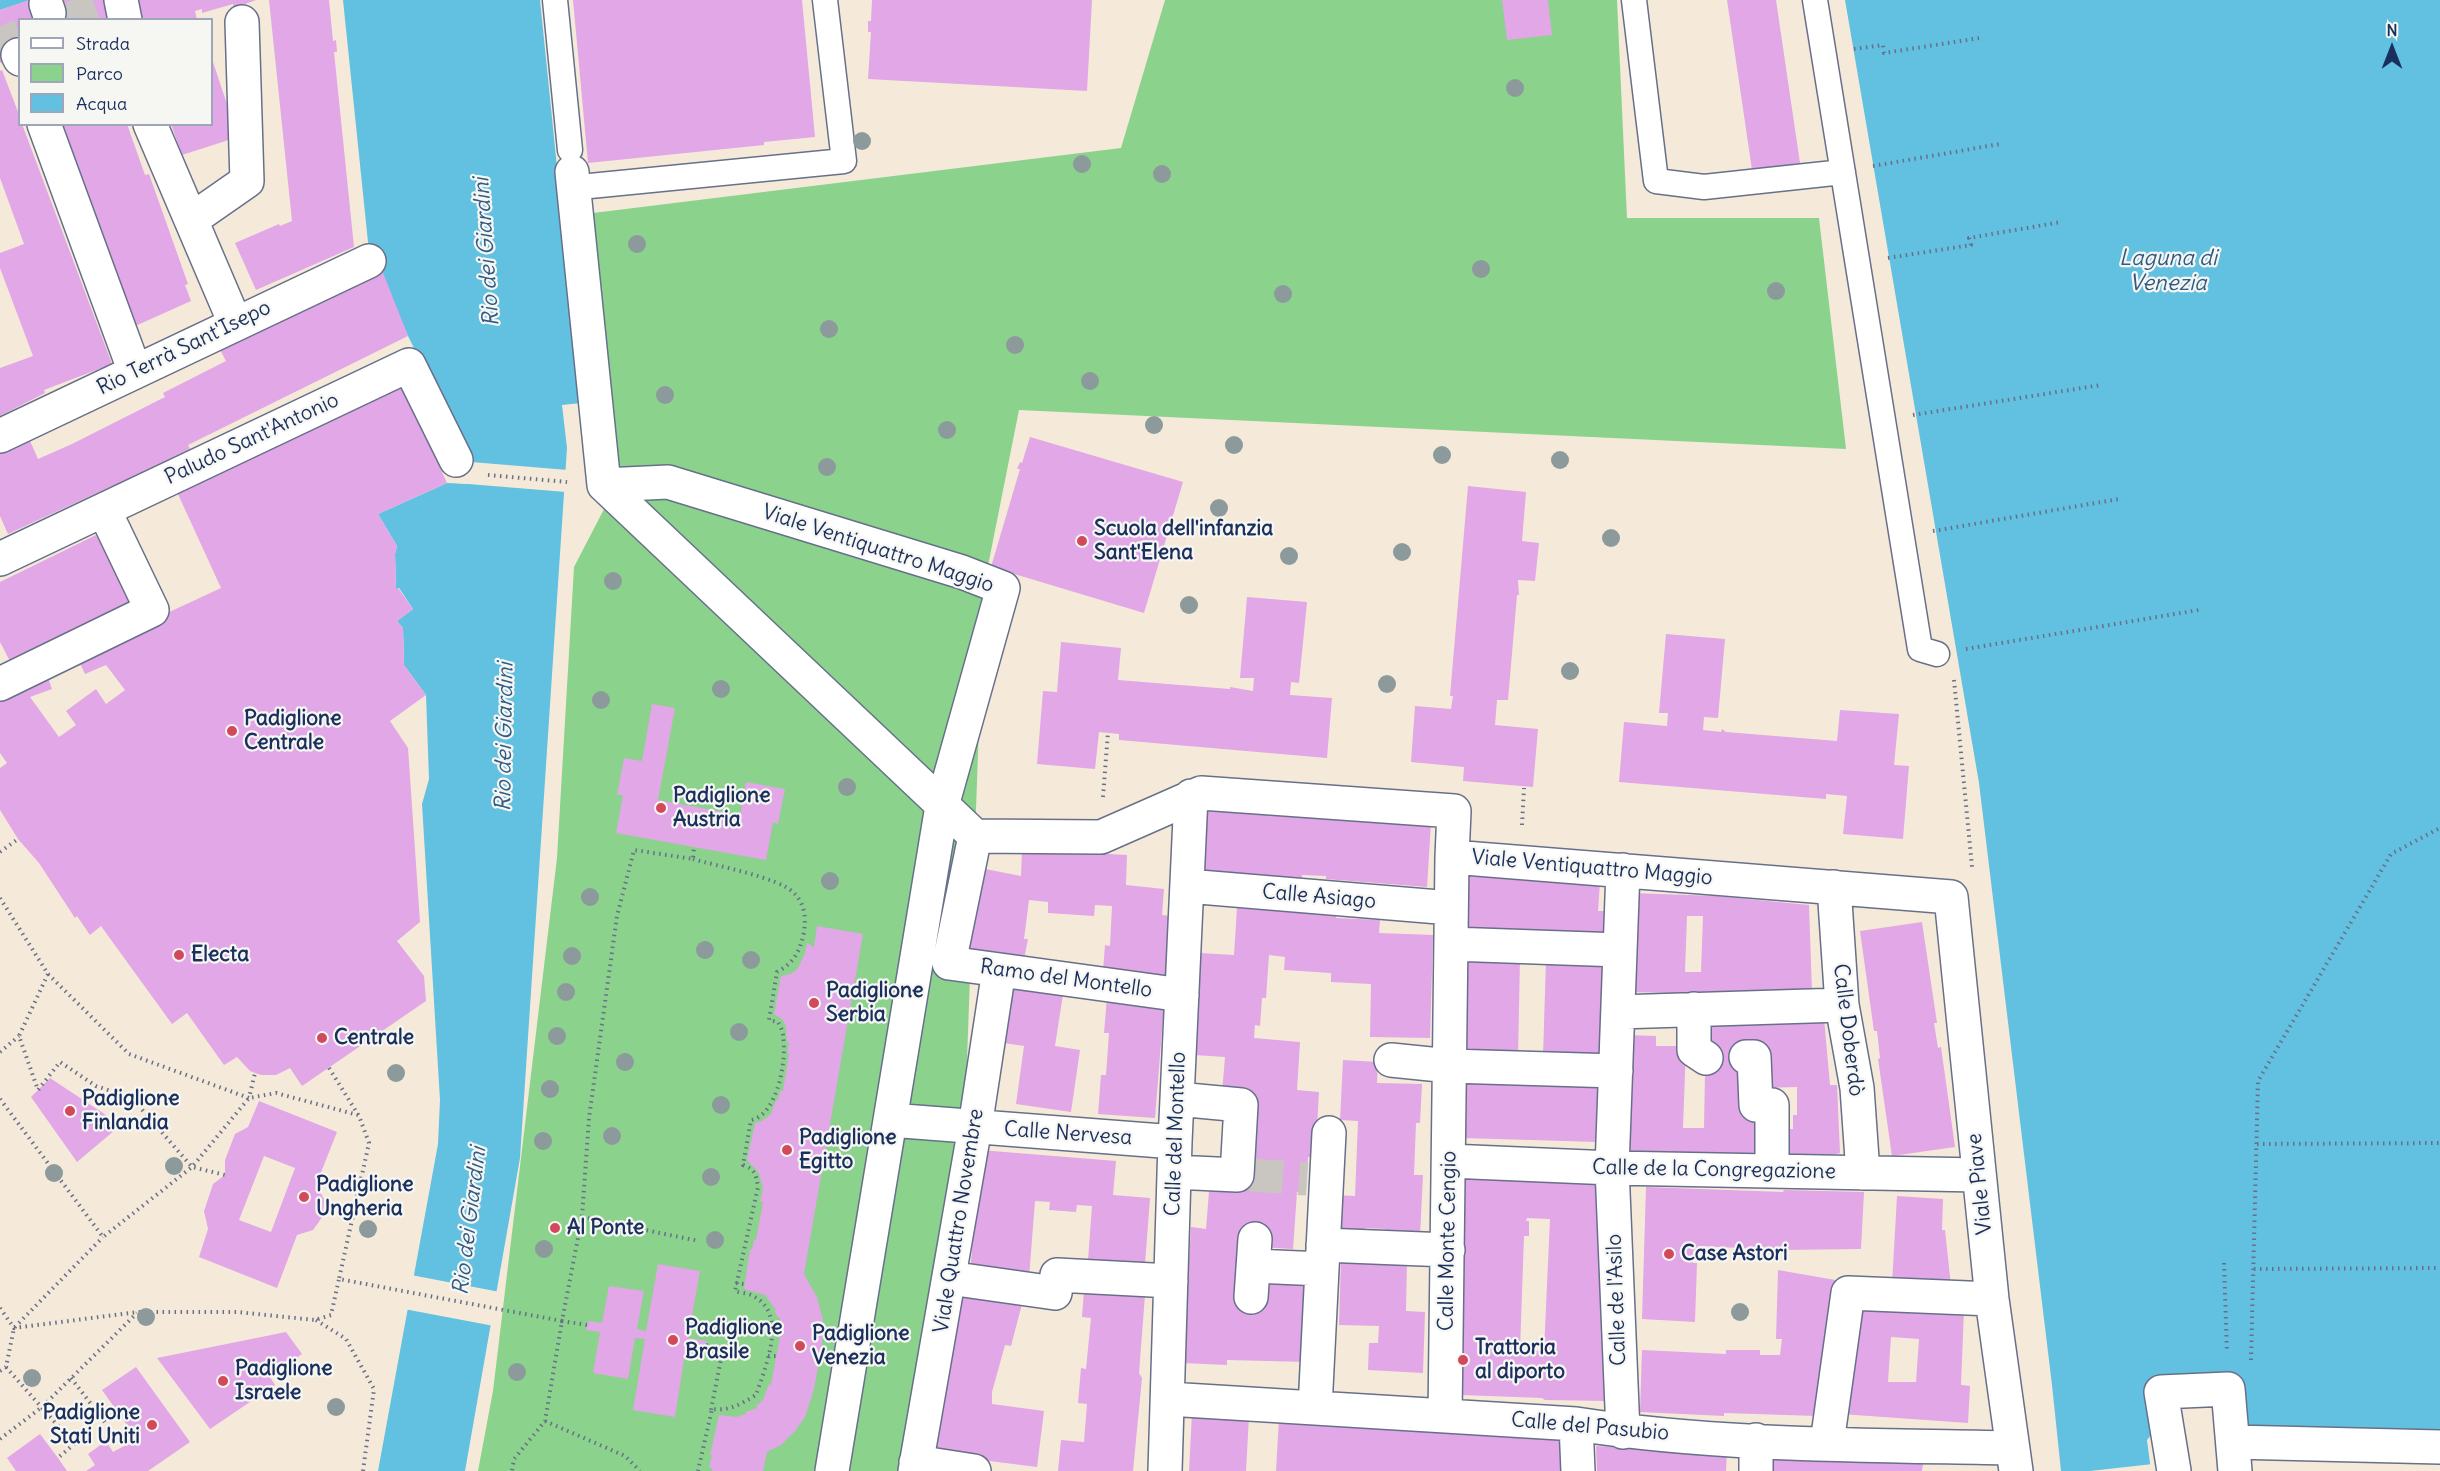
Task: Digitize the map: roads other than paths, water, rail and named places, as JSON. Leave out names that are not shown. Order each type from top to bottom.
[{"type":"street","points":[[121,0],[125,18]]},
{"type":"street","points":[[191,220],[247,181],[242,22]]},
{"type":"street","points":[[45,126],[135,372]]},
{"type":"street","points":[[151,126],[235,324]]},
{"type":"street","points":[[576,174],[603,485],[975,836]]},
{"type":"street","name":"Rio Terrà Sant'Isepo","points":[[0,436],[369,261]]},
{"type":"street","name":"Paludo Sant'Antonio","points":[[0,559],[409,365],[456,460]]},
{"type":"street","name":"Viale Ventiquattro Maggio","points":[[603,485],[668,482],[962,572],[1003,588],[942,806]]},
{"type":"street","points":[[0,684],[152,610],[104,510]]},
{"type":"street","name":"Viale Ventiquattro Maggio","points":[[975,836],[1101,837],[1201,793],[1454,811],[1452,857],[1951,897]]},
{"type":"street","name":"Calle del Montello","points":[[1165,1471],[1174,1157],[1191,796]]},
{"type":"street","points":[[831,1471],[942,806]]},
{"type":"street","name":"Ramo del Montello","points":[[975,836],[949,963],[1182,995]]},
{"type":"street","name":"Calle Monte Cengio","points":[[1445,1416],[1452,857]]},
{"type":"street","name":"Calle de l'Asilo","points":[[1623,870],[1620,950],[1623,1012],[1616,1071],[1612,1168],[1623,1432]]},
{"type":"street","name":"Calle Asiago","points":[[1187,886],[1451,908]]},
{"type":"street","name":"Calle Doberdò","points":[[1834,887],[1842,1005],[1857,1088],[1863,1173]]},
{"type":"street","name":"Viale Piave","points":[[1951,897],[1992,1299],[2014,1460]]},
{"type":"street","points":[[1451,944],[1620,950]]},
{"type":"street","name":"Viale Quattro Novembre","points":[[918,1468],[999,970]]},
{"type":"street","points":[[1623,1012],[1842,1005]]},
{"type":"street","points":[[1704,1009],[1694,1050],[1706,1058]]},
{"type":"street","points":[[1746,1057],[1754,1057],[1756,1105],[1772,1105],[1772,1172]]},
{"type":"street","points":[[1392,1060],[1449,1066],[1616,1071]]},
{"type":"street","name":"Calle Nervesa","points":[[890,1120],[975,1127],[1174,1157],[1243,1175],[1241,1105],[1177,1099]]},
{"type":"street","points":[[1315,1408],[1323,1257],[1317,1179],[1329,1132]]},
{"type":"street","name":"Calle de la Congregazione","points":[[1449,1161],[1612,1168],[1979,1175]]},
{"type":"street","points":[[1253,1267],[1323,1257],[1448,1250]]},
{"type":"street","points":[[949,1278],[1055,1293],[1057,1275],[1171,1281]]},
{"type":"street","points":[[1827,1443],[1848,1293],[1992,1299]]},
{"type":"street","points":[[2174,1471],[2161,1392],[2240,1380],[2244,1451],[2440,1448]]},
{"type":"street","name":"Calle del Pasubio","points":[[1168,1399],[1576,1424],[1756,1456],[1827,1443],[1937,1459],[2014,1460]]},
{"type":"street","points":[[1576,1424],[1578,1471]]},
{"type":"street","points":[[918,1468],[974,1471]]},
{"type":"lane","points":[[555,0],[576,174],[844,161],[825,0]]},
{"type":"lane","points":[[1634,0],[1656,181],[1704,187],[1843,172]]},
{"type":"lane","points":[[1815,0],[1920,649],[1937,654]]},
{"type":"water","points":[[0,0],[30,0],[0,10]]},
{"type":"water","name":"Rio dei Giardini","points":[[343,0],[540,0],[581,403],[562,405],[567,448],[520,1158],[465,1471],[378,1471],[438,1144],[440,1100],[422,804],[429,779],[426,695],[404,665],[403,628],[397,621],[413,609],[399,588],[396,589],[395,554],[397,546],[378,514],[447,483],[469,484],[471,462],[408,336],[368,242]]},
{"type":"water","name":"Laguna di Venezia","points":[[1845,0],[2440,0],[2440,1433],[2240,1427],[2238,1378],[2148,1397],[2151,1435],[2147,1440],[2151,1471],[2061,1471],[1979,783]]},
{"type":"tunnel","points":[[71,18],[100,8],[104,18]]},
{"type":"tunnel","points":[[18,37],[11,39],[18,55]]},
{"type":"tunnel","points":[[1250,1175],[1307,1179]]},
{"type":"place","name":"Scuola dell'infanzia Sant'Elena","points":[[1082,541]]},
{"type":"place","name":"Padiglione Centrale","points":[[232,731]]},
{"type":"place","name":"Padiglione Austria","points":[[661,808]]},
{"type":"place","name":"Electa","points":[[179,955]]},
{"type":"place","name":"Padiglione Serbia","points":[[814,1003]]},
{"type":"place","name":"Centrale","points":[[322,1038]]},
{"type":"place","name":"Padiglione Finlandia","points":[[70,1111]]},
{"type":"place","name":"Padiglione Egitto","points":[[787,1150]]},
{"type":"place","name":"Padiglione Ungheria","points":[[304,1197]]},
{"type":"place","name":"Al Ponte","points":[[555,1228]]},
{"type":"place","name":"Case Astori","points":[[1669,1254]]},
{"type":"place","name":"Padiglione Brasile","points":[[673,1340]]},
{"type":"place","name":"Padiglione Venezia","points":[[800,1346]]},
{"type":"place","name":"Trattoria al diporto","points":[[1463,1360]]},
{"type":"place","name":"Padiglione Israele","points":[[223,1381]]},
{"type":"place","name":"Padiglione Stati Uniti","points":[[152,1425]]}]
